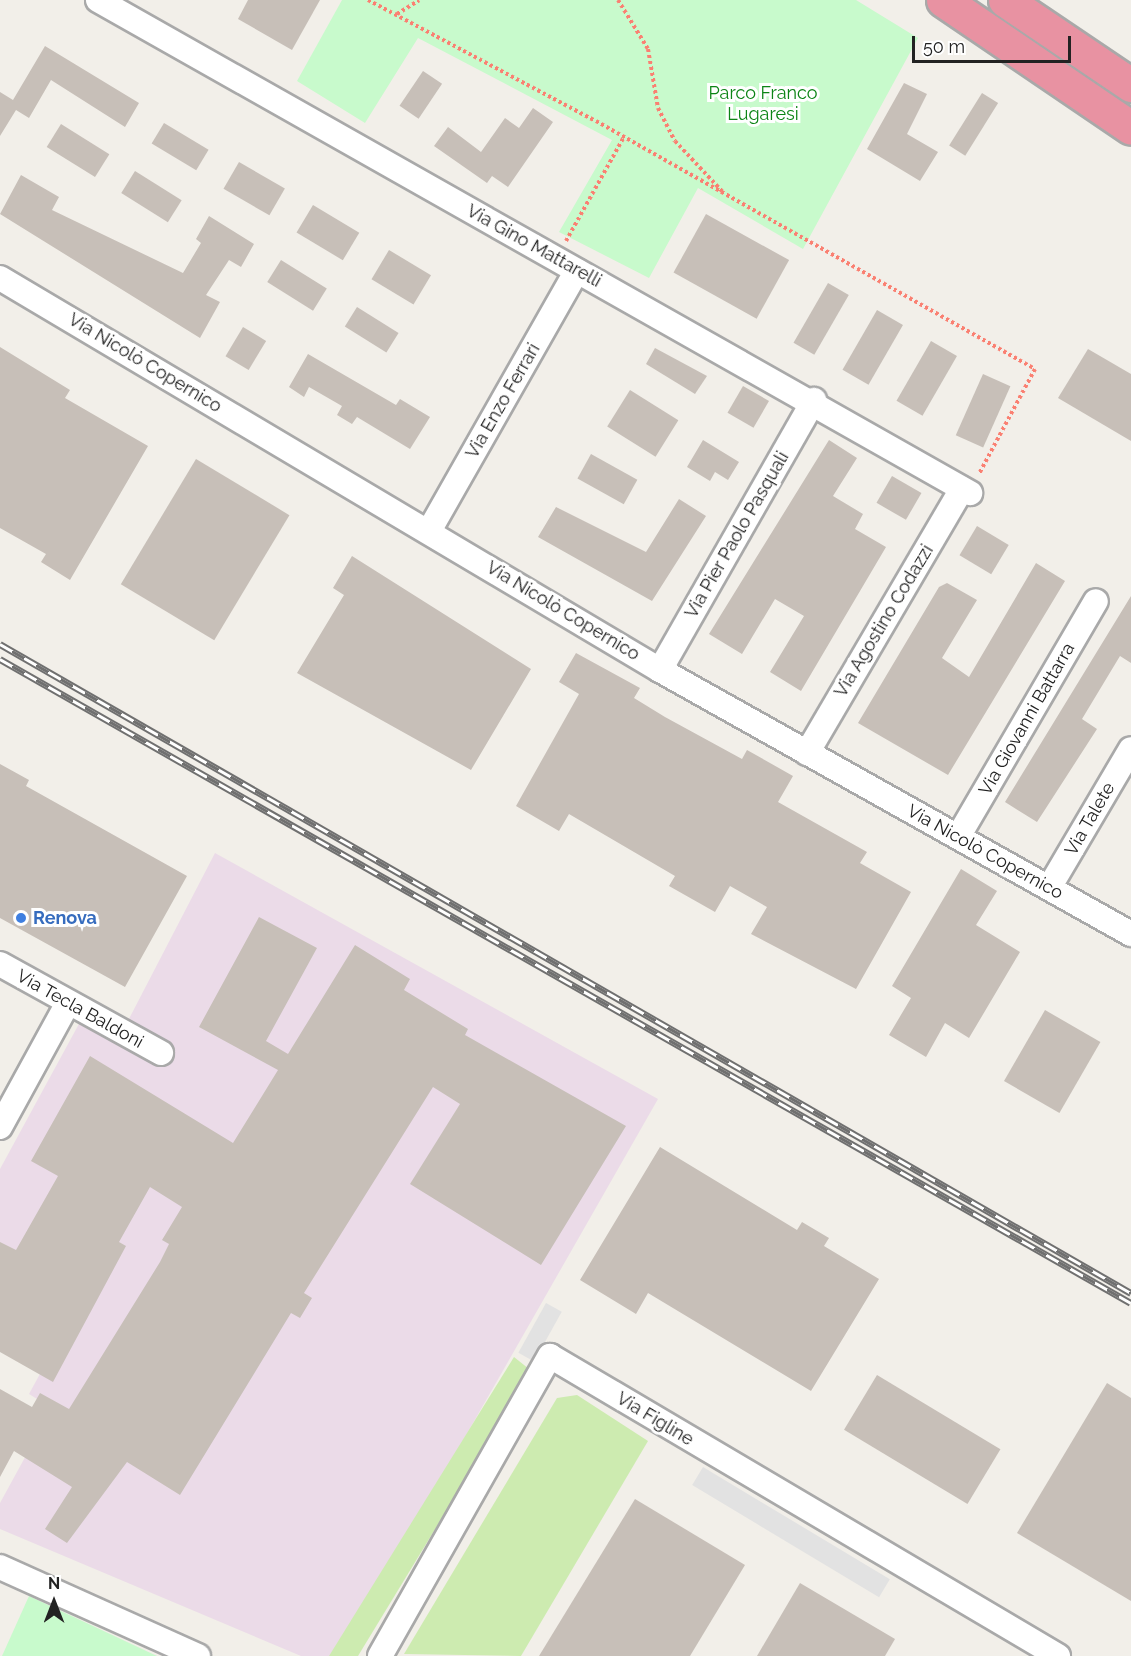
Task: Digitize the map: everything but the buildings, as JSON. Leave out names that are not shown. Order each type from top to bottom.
[{"type":"highway","points":[[943,0],[1131,128]]},
{"type":"highway","points":[[1005,0],[1131,85]]},
{"type":"street","name":"Via Gino Mattarelli","points":[[98,0],[577,271],[814,400],[966,491]]},
{"type":"street","name":"Via Enzo Ferrari","points":[[429,531],[577,271]]},
{"type":"street","name":"Via Nicolò Copernico","points":[[0,278],[660,670],[1131,934]]},
{"type":"street","name":"Via Pier Paolo Pasquali","points":[[660,670],[814,400]]},
{"type":"street","name":"Via Agostino Codazzi","points":[[807,753],[966,491]]},
{"type":"street","name":"Via Giovanni Battarra","points":[[958,837],[1096,601]]},
{"type":"street","name":"Via Talete","points":[[1049,888],[1131,749]]},
{"type":"street","name":"Via Tecla Baldoni","points":[[0,964],[161,1053]]},
{"type":"street","points":[[0,1127],[68,1003]]},
{"type":"street","name":"Via Figline","points":[[380,1656],[549,1356],[1058,1656]]},
{"type":"street","points":[[0,1567],[198,1656]]},
{"type":"path","points":[[368,0],[624,137],[1035,369],[966,491]]},
{"type":"path","points":[[396,15],[419,0]]},
{"type":"path","points":[[618,0],[648,49],[658,108],[675,141],[726,194]]},
{"type":"path","points":[[556,259],[624,137]]},
{"type":"shaded area","points":[[215,853],[658,1099],[340,1656],[301,1656],[0,1529],[0,1503],[52,1408],[29,1394],[64,1330],[0,1295],[0,1169],[80,1022],[117,1042]]},
{"type":"shaded area","points":[[546,1303],[562,1312],[534,1362],[518,1353]]},
{"type":"shaded area","points":[[703,1467],[890,1579],[879,1597],[692,1485]]},
{"type":"green space","name":"Parco Franco Lugaresi","points":[[342,0],[856,0],[918,38],[803,249],[698,188],[649,278],[559,232],[612,140],[418,38],[365,123],[297,81]]},
{"type":"green space","points":[[514,1357],[529,1369],[527,1378],[358,1656],[329,1656]]},
{"type":"green space","points":[[577,1395],[648,1441],[521,1656],[404,1654],[557,1398]]},
{"type":"green space","points":[[29,1596],[157,1656],[2,1656]]},
{"type":"railway","points":[[0,644],[1131,1293]]},
{"type":"railway","points":[[0,659],[1131,1303]]},
{"type":"place","name":"Renova","points":[[21,918]]}]
